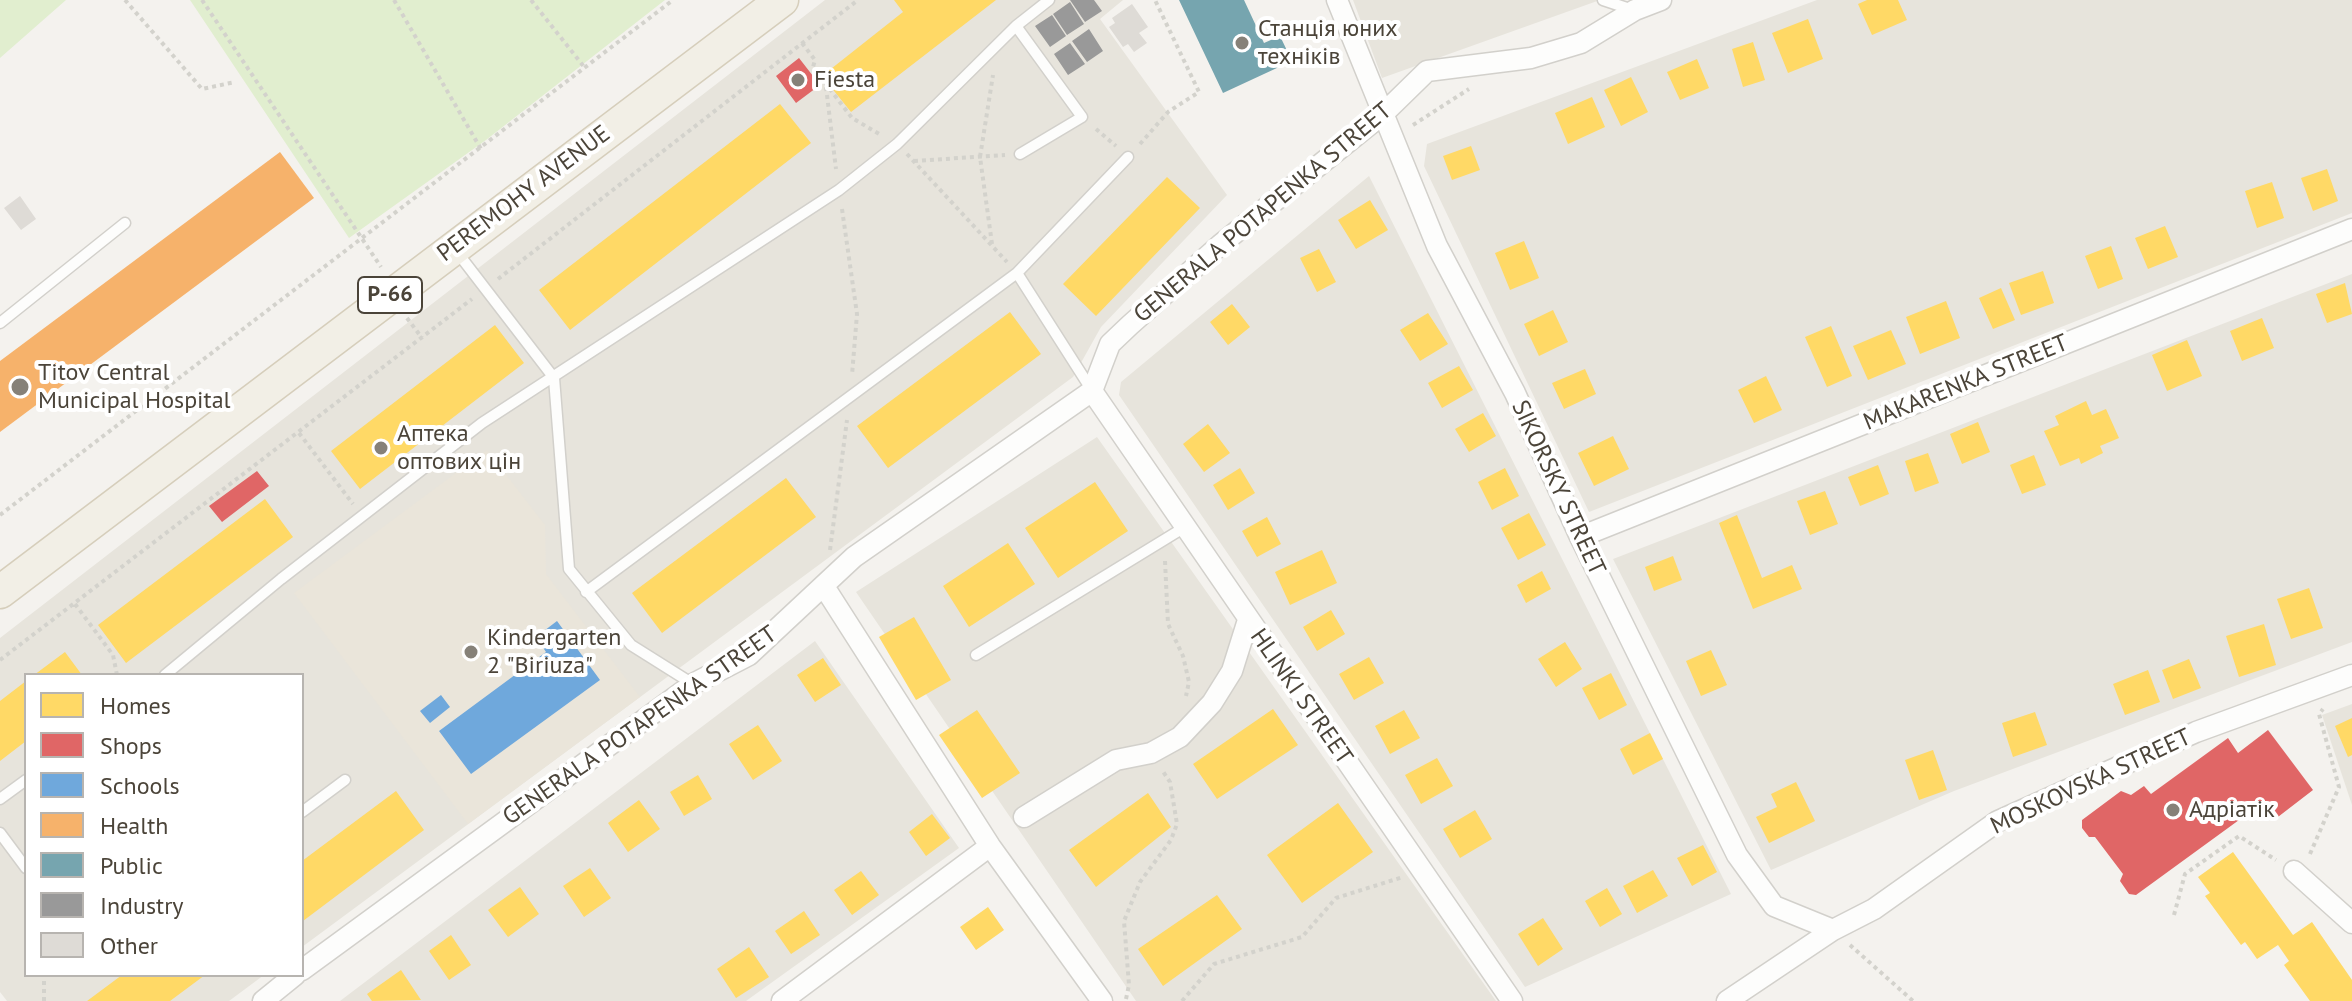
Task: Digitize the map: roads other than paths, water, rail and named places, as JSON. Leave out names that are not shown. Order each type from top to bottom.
[{"type":"main road","name":"PEREMOHY AVENUE","points":[[0,592],[782,0]]},
{"type":"street","name":"SIKORSKY STREET","points":[[1337,0],[1437,246],[1515,393],[1580,537],[1737,855],[1774,906],[1833,930]]},
{"type":"street","name":"GENERALA POTAPENKA STREET","points":[[304,969],[693,684],[749,655],[825,588],[854,557],[1092,391],[1110,344],[1220,245],[1384,113],[1427,71],[1531,58],[1581,43],[1635,10],[1661,0]]},
{"type":"street","name":"MAKARENKA STREET","points":[[1580,537],[2352,229]]},
{"type":"street","name":"HLINKI STREET","points":[[1092,391],[1512,1001]]},
{"type":"street","points":[[825,588],[990,846],[1102,1001]]},
{"type":"street","points":[[1024,817],[1116,760],[1151,753],[1180,737],[1212,703],[1232,671],[1248,620]]},
{"type":"street","name":"MOSKOVSKA STREET","points":[[1727,1001],[1833,930],[1874,909],[1998,821],[2196,732],[2350,675]]},
{"type":"street","points":[[782,1001],[990,846]]},
{"type":"street","points":[[2294,871],[2352,923]]},
{"type":"street","points":[[263,1001],[293,977]]},
{"type":"lane","points":[[172,673],[362,515],[482,423],[839,190],[897,144],[998,43],[1049,0]]},
{"type":"lane","points":[[1603,0],[1635,10]]},
{"type":"lane","points":[[1016,26],[1082,117],[1020,154]]},
{"type":"lane","points":[[586,592],[850,400],[1017,273],[1128,157]]},
{"type":"lane","points":[[0,323],[125,223]]},
{"type":"lane","points":[[454,247],[554,378],[569,569],[631,645],[693,684]]},
{"type":"lane","points":[[1017,273],[1092,391]]},
{"type":"lane","points":[[976,655],[1185,527]]},
{"type":"lane","points":[[304,811],[345,780]]},
{"type":"lane","points":[[0,799],[24,781]]},
{"type":"lane","points":[[0,833],[24,865]]},
{"type":"place","name":"Станція юних техніків","points":[[1242,43]]},
{"type":"place","name":"Fiesta","points":[[798,80]]},
{"type":"place","name":"Titov Central Municipal Hospital","points":[[20,387]]},
{"type":"place","name":"Аптека оптових цін","points":[[381,448]]},
{"type":"place","name":"Kindergarten 2 \"Biriuza\"","points":[[471,652]]},
{"type":"place","name":"Адріатік","points":[[2173,810]]}]
